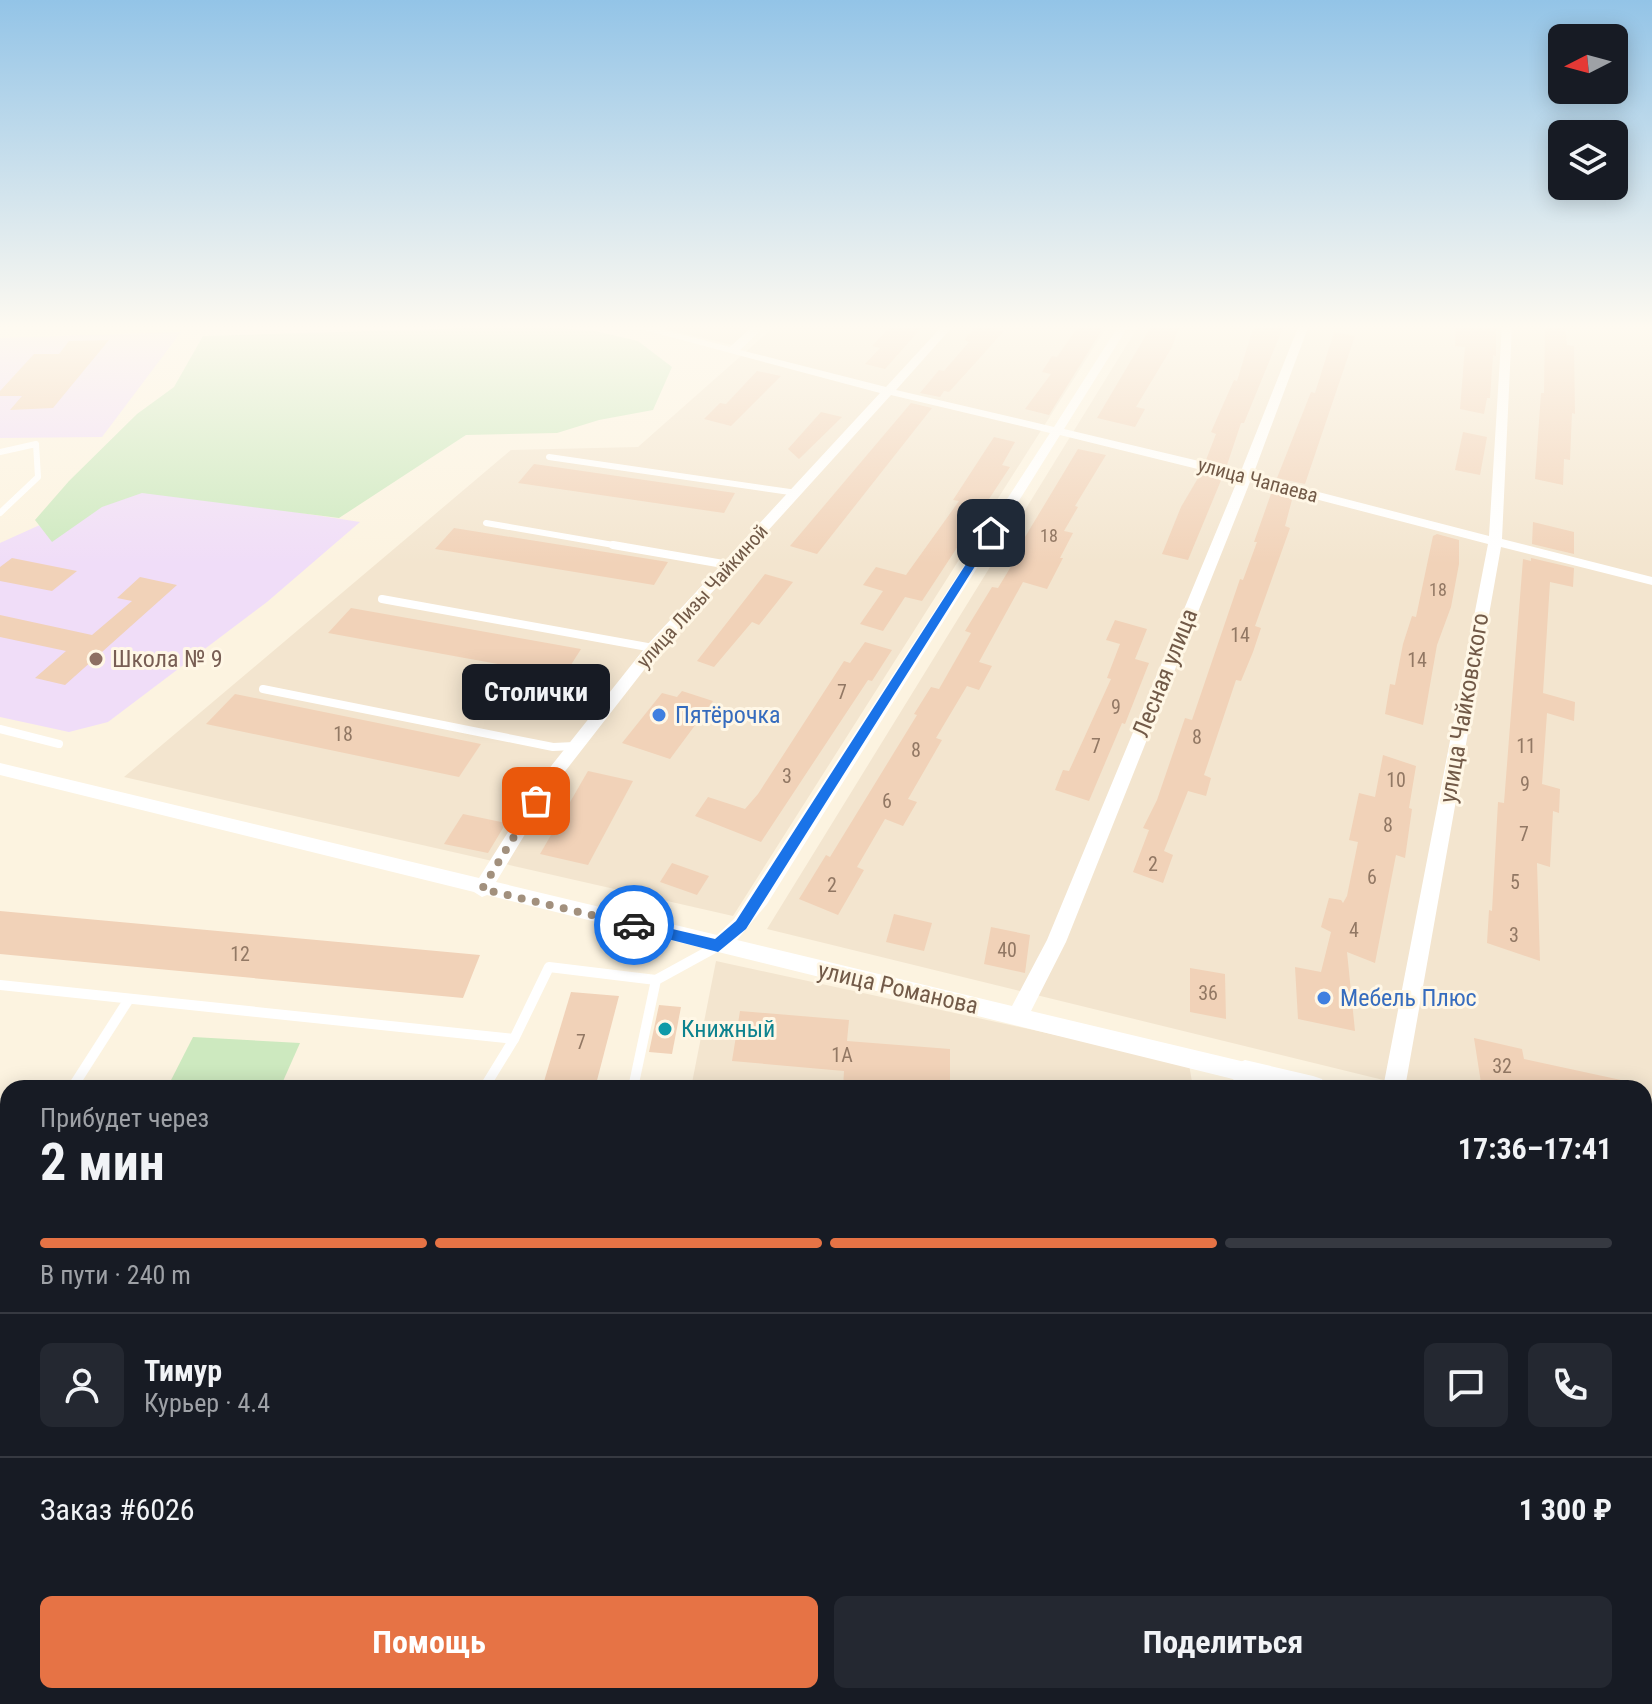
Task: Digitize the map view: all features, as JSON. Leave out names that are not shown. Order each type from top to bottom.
[{"type":"street","name":"улица Лизы Чайкиной","points":[[482,889],[574,746],[653,648],[878,405]]},
{"type":"street","name":"улица Чапаева","points":[[946,405],[1057,429],[1652,581]]},
{"type":"street","points":[[718,946],[741,925],[760,899],[1073,405]]},
{"type":"street","name":"Лесная улица","points":[[1017,1017],[1056,942],[1272,405]]},
{"type":"street","name":"улица Чайковского","points":[[1395,1080],[1495,541],[1503,405]]},
{"type":"street","name":"улица Романова","points":[[4,774],[1017,1017],[1247,1080]]},
{"type":"lane","points":[[0,452],[36,444],[38,477],[0,513]]},
{"type":"lane","points":[[549,457],[797,493]]},
{"type":"lane","points":[[486,523],[729,565]]},
{"type":"lane","points":[[382,599],[653,648]]},
{"type":"lane","points":[[263,689],[553,747],[574,746]]},
{"type":"lane","points":[[0,729],[59,744]]},
{"type":"lane","points":[[489,1080],[514,1039],[549,967],[656,980],[718,946]]},
{"type":"lane","points":[[635,1080],[656,980]]},
{"type":"lane","points":[[0,985],[514,1039]]},
{"type":"lane","points":[[77,1080],[129,999]]},
{"type":"shaded area","points":[[0,405],[126,405],[102,437],[0,438]]},
{"type":"shaded area","points":[[686,405],[1058,405],[733,916],[124,777],[511,450],[638,447]]},
{"type":"shaded area","points":[[1090,405],[1652,405],[1652,1080],[1383,1080],[767,929]]},
{"type":"shaded area","name":"Школа № 9","points":[[126,486],[360,522],[267,602],[108,722],[69,732],[0,717],[0,543]]},
{"type":"shaded area","points":[[716,961],[1189,1064],[1192,1080],[693,1080]]},
{"type":"green space","points":[[150,405],[655,405],[653,410],[599,420],[557,433],[466,435],[339,518],[142,493],[102,507],[52,542],[35,520],[69,481]]},
{"type":"green space","points":[[193,1037],[300,1043],[284,1080],[171,1080]]},
{"type":"building","points":[[15,405],[56,405],[53,408],[10,410]]},
{"type":"building","points":[[718,405],[752,405],[731,426],[704,419]]},
{"type":"building","points":[[910,405],[932,408],[817,554],[790,546]]},
{"type":"building","points":[[1028,405],[1056,405],[1049,415],[1025,409]]},
{"type":"building","points":[[1105,405],[1137,405],[1136,407],[1145,409],[1135,427],[1097,418]]},
{"type":"building","points":[[1223,405],[1252,405],[1244,423],[1241,423],[1227,465],[1206,460],[1216,434],[1211,432]]},
{"type":"building","points":[[1306,405],[1332,405],[1305,484],[1277,478]]},
{"type":"building","points":[[1460,405],[1486,405],[1484,414],[1460,409]]},
{"type":"building","points":[[1540,405],[1575,405],[1570,460],[1564,459],[1563,485],[1535,479]]},
{"type":"building","points":[[821,412],[842,417],[799,459],[788,449]]},
{"type":"building","points":[[1463,432],[1487,437],[1480,475],[1455,470]]},
{"type":"building","points":[[994,437],[1015,442],[1002,465],[1010,467],[922,601],[905,597],[883,631],[860,624],[883,591],[863,585],[876,567],[906,575],[959,501],[953,500]]},
{"type":"building","points":[[1078,449],[1106,455],[1075,506],[1078,507],[1064,531],[1073,533],[1060,558],[1063,558],[1047,589],[1023,582],[979,662],[992,666],[979,690],[967,686],[936,738],[942,740],[908,799],[917,802],[903,826],[885,819],[857,867],[864,870],[838,915],[799,899],[826,855],[830,857],[931,687],[939,689],[971,633],[965,631],[992,587],[998,588]]},
{"type":"building","points":[[534,464],[735,493],[724,513],[518,483]]},
{"type":"building","points":[[1201,473],[1222,478],[1188,560],[1162,554],[1181,507]]},
{"type":"building","points":[[1272,491],[1293,496],[1285,526],[1290,528],[1255,626],[1261,628],[1253,652],[1241,681],[1236,680],[1204,775],[1211,778],[1206,796],[1188,791],[1164,851],[1173,855],[1163,883],[1133,872],[1149,830],[1143,828],[1157,800],[1185,718],[1192,720],[1240,579],[1243,580],[1257,542],[1254,542]]},
{"type":"building","points":[[1533,522],[1574,532],[1574,554],[1532,544]]},
{"type":"building","points":[[454,528],[668,562],[654,585],[435,549]]},
{"type":"building","points":[[1437,534],[1459,540],[1459,564],[1451,607],[1437,645],[1423,725],[1385,714],[1390,684],[1395,685],[1403,644],[1412,616],[1416,617],[1433,536]]},
{"type":"building","points":[[12,558],[77,571],[52,591],[0,581],[0,567]]},
{"type":"building","points":[[1531,558],[1574,568],[1573,587],[1550,582],[1543,693],[1575,702],[1574,721],[1547,713],[1542,784],[1560,789],[1559,813],[1553,811],[1550,867],[1537,863],[1540,961],[1487,943],[1489,910],[1492,911],[1498,802],[1504,803],[1523,559],[1531,561]]},
{"type":"building","points":[[765,574],[793,582],[759,625],[752,622],[714,667],[697,661]]},
{"type":"building","points":[[140,577],[177,585],[65,685],[35,678],[66,651],[0,637],[0,615],[92,635],[132,601],[117,598]]},
{"type":"building","points":[[351,608],[581,649],[564,676],[328,633]]},
{"type":"building","points":[[1115,620],[1147,629],[1135,659],[1149,663],[1089,801],[1055,790],[1063,770],[1069,771],[1111,679],[1107,678],[1120,644],[1106,640]]},
{"type":"building","points":[[865,642],[892,650],[872,681],[868,680],[761,842],[695,816],[708,797],[745,809],[758,794],[844,661],[850,663]]},
{"type":"building","points":[[682,691],[713,701],[670,759],[622,743],[662,693],[677,697]]},
{"type":"building","points":[[235,694],[481,744],[459,777],[206,724]]},
{"type":"building","points":[[1383,755],[1416,766],[1409,808],[1412,809],[1405,858],[1396,855],[1375,963],[1347,952],[1355,1031],[1298,1019],[1295,967],[1321,972],[1331,932],[1321,927],[1329,898],[1343,903],[1347,896],[1358,842],[1349,840],[1359,793],[1375,797]]},
{"type":"building","points":[[588,771],[633,781],[588,865],[540,854]]},
{"type":"building","points":[[463,814],[506,823],[488,853],[444,844]]},
{"type":"building","points":[[672,863],[709,876],[697,895],[660,882]]},
{"type":"building","points":[[0,911],[480,955],[463,998],[0,954]]},
{"type":"building","points":[[894,914],[932,923],[924,951],[886,942]]},
{"type":"building","points":[[991,927],[1030,935],[1025,973],[984,964]]},
{"type":"building","points":[[1190,968],[1225,974],[1226,1019],[1190,1012]]},
{"type":"building","points":[[571,992],[619,996],[597,1080],[544,1080]]},
{"type":"building","name":"Книжный","points":[[659,1005],[681,1007],[672,1054],[649,1052]]},
{"type":"building","points":[[740,1011],[849,1020],[847,1041],[950,1049],[950,1080],[843,1080],[844,1071],[732,1061]]},
{"type":"building","points":[[1474,1038],[1522,1049],[1524,1059],[1621,1080],[1481,1080]]},
{"type":"way so far","points":[[536,801],[482,889],[634,925]]},
{"type":"place","name":"Школа № 9","points":[[96,659]]},
{"type":"place","name":"Пятёрочка","points":[[659,715]]},
{"type":"place","name":"Столички","points":[[536,801]]},
{"type":"place","name":"Мебель Плюс","points":[[1324,998]]},
{"type":"place","name":"Книжный","points":[[665,1029]]},
{"type":"route","points":[[634,925],[718,946],[741,925],[991,533]]}]
